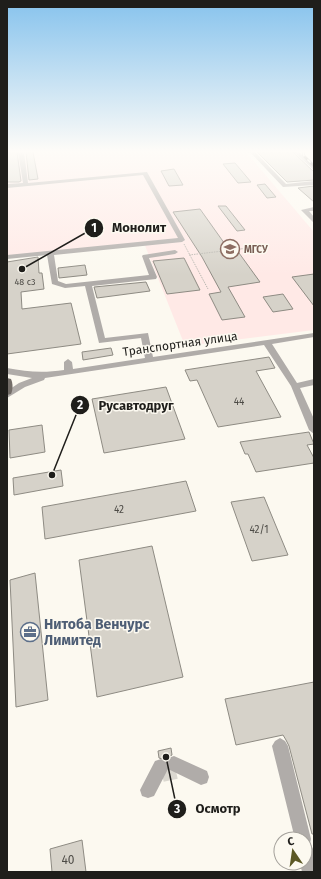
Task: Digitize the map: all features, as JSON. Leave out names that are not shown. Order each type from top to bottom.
[{"type":"main road","points":[[7,382],[7,391]]},
{"type":"street","points":[[7,257],[182,240],[156,193]]},
{"type":"street","points":[[314,209],[304,210],[314,221]]},
{"type":"street","points":[[50,253],[55,282],[65,286],[153,277],[145,256],[175,252]]},
{"type":"street","points":[[88,284],[102,341],[145,334],[147,351],[150,360]]},
{"type":"street","name":"Транспортная улица","points":[[7,371],[30,375],[49,375],[314,336]]},
{"type":"street","points":[[267,343],[294,386],[314,430]]},
{"type":"street","points":[[68,362],[69,372]]},
{"type":"street","name":"Транспортная улица","points":[[7,395],[22,385],[49,375]]},
{"type":"street","points":[[294,386],[314,382]]},
{"type":"street","points":[[280,746],[301,831]]},
{"type":"street","points":[[148,790],[168,769],[201,777]]},
{"type":"path","points":[[182,240],[208,289]]},
{"type":"path","points":[[190,255],[257,247]]},
{"type":"shaded area","name":"МГСУ","points":[[7,193],[281,193],[314,232],[314,330],[185,346],[144,243],[7,256]]},
{"type":"building","points":[[263,193],[273,193],[276,197],[267,198]]},
{"type":"building","points":[[304,193],[314,193],[314,202]]},
{"type":"building","points":[[218,206],[226,206],[245,230],[237,231]]},
{"type":"building","points":[[200,209],[232,254],[239,253],[260,282],[228,287],[245,317],[222,320],[209,294],[221,292],[202,257],[173,212]]},
{"type":"building","points":[[38,257],[39,273],[42,273],[44,289],[21,292],[22,309],[71,303],[81,344],[7,354],[7,262]]},
{"type":"building","points":[[184,258],[200,290],[167,294],[153,261]]},
{"type":"building","points":[[85,265],[87,275],[59,278],[58,268]]},
{"type":"building","points":[[314,274],[314,306],[292,277]]},
{"type":"building","points":[[146,282],[150,291],[97,298],[94,287]]},
{"type":"building","points":[[283,294],[293,309],[273,312],[263,297]]},
{"type":"building","points":[[111,348],[113,355],[83,360],[82,352]]},
{"type":"building","points":[[269,357],[275,368],[256,371],[281,417],[218,427],[197,380],[190,381],[185,370]]},
{"type":"building","points":[[166,387],[185,439],[104,453],[92,399]]},
{"type":"building","points":[[42,425],[45,452],[10,458],[9,430]]},
{"type":"building","points":[[309,432],[314,444],[307,445],[314,458],[314,463],[256,472],[248,454],[245,454],[240,442]]},
{"type":"building","points":[[61,470],[63,486],[14,495],[13,478]]},
{"type":"building","points":[[186,481],[196,511],[45,539],[42,507]]},
{"type":"building","points":[[264,497],[288,555],[252,561],[231,502]]},
{"type":"building","points":[[152,546],[183,677],[97,697],[79,560]]},
{"type":"building","points":[[35,573],[48,700],[16,707],[10,580]]},
{"type":"building","points":[[314,682],[314,834],[313,831],[311,831],[289,746],[283,735],[236,745],[225,699]]},
{"type":"building","points":[[171,748],[172,755],[166,760],[159,758],[158,751]]},
{"type":"building","points":[[82,840],[86,872],[52,872],[50,849]]},
{"type":"tunnel","points":[[162,774],[176,771]]},
{"type":"place","name":"МГСУ","points":[[230,249]]},
{"type":"place","name":"Монолит","points":[[22,269]]},
{"type":"place","name":"Русавтодруг","points":[[52,475]]},
{"type":"place","name":"Нитоба Венчурс Лимитед","points":[[30,632]]},
{"type":"place","name":"Осмотр","points":[[166,757]]}]
